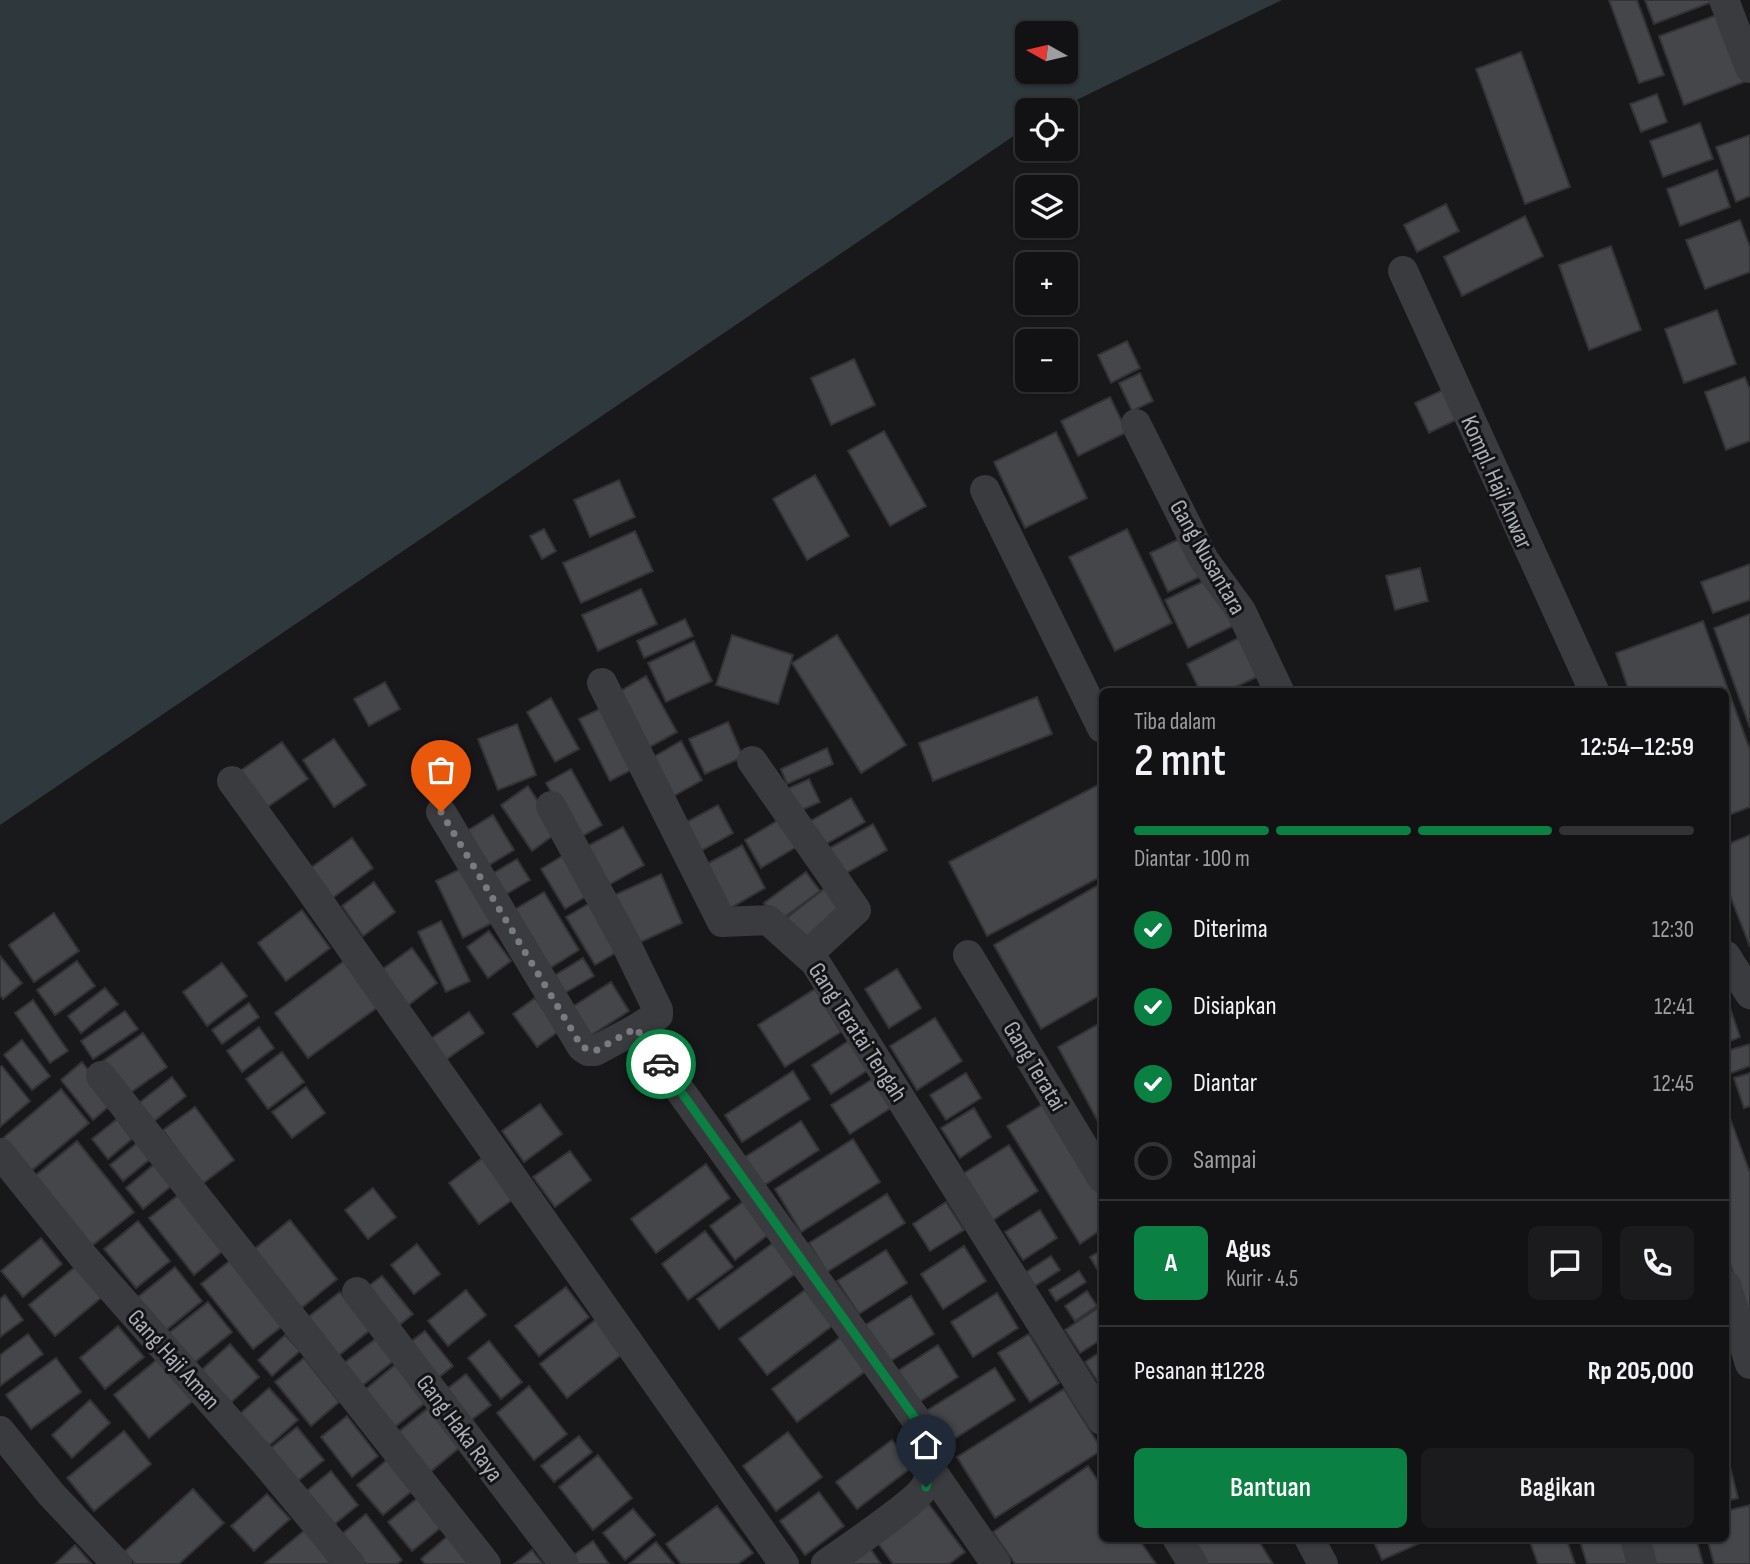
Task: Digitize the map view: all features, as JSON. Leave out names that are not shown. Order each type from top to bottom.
[{"type":"street","points":[[1724,0],[1750,68]]},
{"type":"street","name":"Kompl. Haji Anwar","points":[[1403,271],[1593,688]]},
{"type":"street","name":"Gang Nusantara","points":[[1136,424],[1204,560],[1241,611],[1278,688]]},
{"type":"street","points":[[985,490],[1099,722]]},
{"type":"street","name":"Gang Teratai Tengah","points":[[602,683],[722,922],[768,920],[815,962],[1099,1415]]},
{"type":"street","points":[[752,761],[856,911],[807,955]]},
{"type":"street","points":[[232,781],[784,1564]]},
{"type":"street","points":[[441,812],[582,1047],[595,1051],[658,1015],[658,1010],[624,940],[551,806]]},
{"type":"street","name":"Gang Teratai","points":[[968,955],[1099,1173]]},
{"type":"street","points":[[1729,961],[1750,993]]},
{"type":"street","points":[[636,1028],[920,1425],[929,1447],[931,1470],[926,1487],[899,1511],[826,1564]]},
{"type":"street","points":[[100,1076],[485,1564]]},
{"type":"street","name":"Gang Haji Aman","points":[[0,1153],[82,1255],[264,1461],[350,1564]]},
{"type":"street","name":"Gang Haka Raya","points":[[357,1292],[564,1564]]},
{"type":"street","points":[[1729,1295],[1750,1364]]},
{"type":"street","points":[[0,1432],[51,1494],[117,1564]]},
{"type":"street","points":[[931,1470],[996,1564]]},
{"type":"street","points":[[1179,1542],[1193,1564]]},
{"type":"street","points":[[1311,1542],[1323,1564]]},
{"type":"street","points":[[1636,1542],[1642,1564]]},
{"type":"shaded area","points":[[0,0],[1282,0],[1078,99],[1015,98],[1015,135],[0,825]]},
{"type":"building","points":[[1609,0],[1637,0],[1664,75],[1639,83]]},
{"type":"building","points":[[1645,0],[1711,0],[1712,2],[1654,24]]},
{"type":"building","points":[[1722,13],[1747,81],[1684,105],[1659,36]]},
{"type":"building","points":[[1521,52],[1570,187],[1525,204],[1476,69]]},
{"type":"building","points":[[1657,94],[1667,122],[1641,132],[1630,104]]},
{"type":"building","points":[[1700,123],[1713,159],[1663,177],[1650,141]]},
{"type":"building","points":[[1750,135],[1750,196],[1736,202],[1716,147]]},
{"type":"building","points":[[1717,170],[1730,207],[1680,226],[1667,189]]},
{"type":"building","points":[[1446,204],[1459,231],[1417,252],[1404,225]]},
{"type":"building","points":[[1525,216],[1543,256],[1462,296],[1444,257]]},
{"type":"building","points":[[1740,220],[1750,247],[1750,272],[1705,289],[1686,240]]},
{"type":"building","points":[[1611,246],[1641,330],[1589,350],[1559,265]]},
{"type":"building","points":[[1717,310],[1736,364],[1684,383],[1665,329]]},
{"type":"building","points":[[1127,341],[1140,368],[1111,383],[1098,355]]},
{"type":"building","points":[[854,359],[875,405],[831,425],[811,378]]},
{"type":"building","points":[[1140,373],[1153,401],[1132,411],[1119,383]]},
{"type":"building","points":[[1745,377],[1750,390],[1750,441],[1726,450],[1705,392]]},
{"type":"building","points":[[1445,389],[1460,418],[1429,433],[1415,403]]},
{"type":"building","points":[[1110,397],[1127,432],[1078,456],[1061,421]]},
{"type":"building","points":[[884,431],[926,506],[890,526],[848,451]]},
{"type":"building","points":[[1056,432],[1087,498],[1025,528],[994,462]]},
{"type":"building","points":[[815,475],[849,536],[807,560],[773,499]]},
{"type":"building","points":[[619,480],[635,517],[590,537],[574,500]]},
{"type":"building","points":[[544,529],[556,551],[542,559],[530,536]]},
{"type":"building","points":[[1127,529],[1172,623],[1115,651],[1069,557]]},
{"type":"building","points":[[635,531],[653,571],[581,603],[563,563]]},
{"type":"building","points":[[1181,538],[1199,577],[1168,592],[1150,553]]},
{"type":"building","points":[[1750,564],[1750,600],[1713,613],[1701,582]]},
{"type":"building","points":[[1420,568],[1428,601],[1395,610],[1386,576]]},
{"type":"building","points":[[1210,578],[1233,626],[1188,648],[1165,600]]},
{"type":"building","points":[[641,589],[657,624],[598,651],[582,615]]},
{"type":"building","points":[[1750,614],[1750,728],[1714,628]]},
{"type":"building","points":[[685,619],[693,636],[644,658],[637,641]]},
{"type":"building","points":[[1703,621],[1727,688],[1628,688],[1616,653]]},
{"type":"building","points":[[732,635],[793,655],[778,704],[716,685]]},
{"type":"building","points":[[837,635],[906,745],[861,773],[792,663]]},
{"type":"building","points":[[1242,636],[1261,675],[1233,688],[1199,688],[1187,664]]},
{"type":"building","points":[[694,641],[712,681],[666,702],[648,663]]},
{"type":"building","points":[[646,676],[677,732],[648,748],[617,693]]},
{"type":"building","points":[[385,682],[400,709],[369,726],[354,699]]},
{"type":"building","points":[[1729,692],[1750,750],[1750,807],[1729,815]]},
{"type":"building","points":[[1037,697],[1052,734],[933,781],[919,743]]},
{"type":"building","points":[[551,698],[579,749],[555,762],[527,712]]},
{"type":"building","points":[[610,704],[641,765],[610,781],[579,719]]},
{"type":"building","points":[[728,722],[743,757],[705,774],[689,739]]},
{"type":"building","points":[[517,724],[536,775],[498,790],[478,739]]},
{"type":"building","points":[[334,739],[366,785],[334,807],[303,760]]},
{"type":"building","points":[[681,741],[702,780],[672,797],[650,759]]},
{"type":"building","points":[[282,742],[308,779],[263,810],[237,773]]},
{"type":"building","points":[[827,748],[833,764],[787,784],[781,769]]},
{"type":"building","points":[[571,769],[602,825],[577,839],[546,783]]},
{"type":"building","points":[[809,779],[820,802],[797,812],[787,789]]},
{"type":"building","points":[[1098,785],[1099,878],[987,936],[949,862]]},
{"type":"building","points":[[528,786],[558,832],[532,851],[501,805]]},
{"type":"building","points":[[851,798],[865,822],[819,848],[805,824]]},
{"type":"building","points":[[718,805],[733,833],[699,852],[683,824]]},
{"type":"building","points":[[493,815],[514,850],[486,867],[465,832]]},
{"type":"building","points":[[782,818],[798,846],[761,868],[745,840]]},
{"type":"building","points":[[873,824],[887,850],[841,876],[826,850]]},
{"type":"building","points":[[623,827],[644,865],[605,887],[584,848]]},
{"type":"building","points":[[1750,835],[1750,947],[1729,893],[1729,844]]},
{"type":"building","points":[[352,838],[373,868],[331,899],[309,869]]},
{"type":"building","points":[[742,845],[765,888],[727,910],[703,866]]},
{"type":"building","points":[[567,853],[592,893],[565,909],[541,869]]},
{"type":"building","points":[[517,859],[530,880],[498,899],[485,878]]},
{"type":"building","points":[[464,867],[492,923],[463,938],[436,881]]},
{"type":"building","points":[[806,872],[820,891],[778,922],[764,903]]},
{"type":"building","points":[[661,874],[682,923],[632,946],[610,897]]},
{"type":"building","points":[[374,882],[395,912],[363,936],[342,906]]},
{"type":"building","points":[[829,885],[849,911],[805,945],[785,919]]},
{"type":"building","points":[[1099,885],[1099,996],[1041,1029],[994,945]]},
{"type":"building","points":[[544,892],[579,950],[542,973],[507,914]]},
{"type":"building","points":[[593,901],[622,949],[595,965],[566,917]]},
{"type":"building","points":[[302,910],[330,948],[286,981],[258,943]]},
{"type":"building","points":[[54,913],[79,951],[34,982],[9,945]]},
{"type":"building","points":[[441,921],[470,981],[446,992],[418,932]]},
{"type":"building","points":[[489,931],[511,961],[488,978],[467,947]]},
{"type":"building","points":[[412,948],[437,983],[406,1007],[380,971]]},
{"type":"building","points":[[0,956],[22,983],[3,999],[0,995]]},
{"type":"building","points":[[583,958],[594,976],[563,994],[552,977]]},
{"type":"building","points":[[77,961],[95,986],[55,1015],[37,990]]},
{"type":"building","points":[[344,961],[378,1007],[308,1058],[275,1013]]},
{"type":"building","points":[[222,963],[247,996],[207,1026],[183,992]]},
{"type":"building","points":[[897,969],[921,1008],[889,1028],[865,989]]},
{"type":"building","points":[[611,982],[629,1011],[587,1038],[569,1009]]},
{"type":"building","points":[[105,988],[118,1004],[81,1033],[68,1016]]},
{"type":"building","points":[[815,989],[841,1032],[785,1067],[758,1025]]},
{"type":"building","points":[[535,998],[559,1031],[537,1047],[513,1014]]},
{"type":"building","points":[[33,1000],[68,1051],[50,1063],[15,1013]]},
{"type":"building","points":[[249,1003],[259,1017],[222,1044],[212,1030]]},
{"type":"building","points":[[1729,1005],[1740,1037],[1729,1042]]},
{"type":"building","points":[[125,1011],[138,1029],[93,1059],[81,1041]]},
{"type":"building","points":[[469,1012],[484,1033],[444,1061],[430,1039]]},
{"type":"building","points":[[935,1018],[962,1061],[917,1090],[890,1046]]},
{"type":"building","points":[[1099,1024],[1099,1123],[1058,1047]]},
{"type":"building","points":[[259,1027],[274,1048],[242,1072],[227,1051]]},
{"type":"building","points":[[143,1033],[167,1067],[124,1097],[100,1063]]},
{"type":"building","points":[[22,1040],[50,1076],[32,1090],[4,1055]]},
{"type":"building","points":[[850,1040],[868,1070],[831,1094],[812,1065]]},
{"type":"building","points":[[1750,1044],[1750,1066],[1729,1074],[1729,1050]]},
{"type":"building","points":[[282,1052],[304,1082],[268,1109],[246,1079]]},
{"type":"building","points":[[82,1062],[114,1102],[93,1120],[61,1080]]},
{"type":"building","points":[[2,1066],[30,1101],[0,1127],[0,1067]]},
{"type":"building","points":[[793,1071],[810,1099],[742,1142],[725,1115]]},
{"type":"building","points":[[966,1073],[981,1098],[946,1120],[930,1095]]},
{"type":"building","points":[[1750,1073],[1750,1106],[1744,1108],[1734,1078]]},
{"type":"building","points":[[172,1077],[186,1096],[149,1125],[135,1106]]},
{"type":"building","points":[[876,1077],[894,1106],[850,1134],[831,1105]]},
{"type":"building","points":[[306,1087],[325,1113],[292,1138],[272,1112]]},
{"type":"building","points":[[61,1089],[89,1123],[31,1171],[3,1138]]},
{"type":"building","points":[[540,1104],[562,1134],[524,1162],[502,1131]]},
{"type":"building","points":[[1043,1104],[1099,1194],[1099,1231],[1080,1244],[1007,1126]]},
{"type":"building","points":[[195,1107],[234,1160],[202,1184],[163,1130]]},
{"type":"building","points":[[974,1108],[991,1137],[960,1158],[941,1128]]},
{"type":"building","points":[[1729,1115],[1750,1173],[1750,1320],[1729,1261]]},
{"type":"building","points":[[117,1119],[132,1139],[108,1159],[92,1139]]},
{"type":"building","points":[[801,1121],[819,1150],[763,1186],[745,1157]]},
{"type":"building","points":[[142,1139],[155,1155],[123,1181],[110,1165]]},
{"type":"building","points":[[853,1139],[880,1182],[801,1232],[775,1189]]},
{"type":"building","points":[[77,1141],[134,1212],[88,1249],[31,1179]]},
{"type":"building","points":[[1009,1145],[1038,1191],[990,1222],[961,1175]]},
{"type":"building","points":[[570,1151],[591,1180],[555,1207],[533,1177]]},
{"type":"building","points":[[485,1156],[515,1198],[479,1224],[449,1183]]},
{"type":"building","points":[[158,1161],[175,1183],[143,1209],[126,1188]]},
{"type":"building","points":[[706,1164],[730,1198],[656,1253],[631,1219]]},
{"type":"building","points":[[373,1188],[396,1217],[368,1239],[345,1210]]},
{"type":"building","points":[[181,1193],[225,1249],[194,1275],[149,1218]]},
{"type":"building","points":[[887,1194],[905,1223],[827,1272],[809,1243]]},
{"type":"building","points":[[744,1201],[768,1235],[735,1260],[710,1226]]},
{"type":"building","points":[[946,1202],[964,1230],[930,1251],[913,1224]]},
{"type":"building","points":[[1040,1210],[1057,1238],[1023,1260],[1005,1232]]},
{"type":"building","points":[[290,1220],[337,1279],[299,1310],[252,1251]]},
{"type":"building","points":[[138,1221],[170,1261],[136,1288],[104,1249]]},
{"type":"building","points":[[705,1231],[733,1267],[688,1300],[662,1264]]},
{"type":"building","points":[[41,1238],[62,1264],[23,1297],[1,1271]]},
{"type":"building","points":[[773,1243],[795,1274],[719,1329],[697,1299]]},
{"type":"building","points":[[417,1244],[440,1274],[414,1294],[391,1265]]},
{"type":"building","points":[[964,1246],[986,1281],[943,1309],[921,1274]]},
{"type":"building","points":[[886,1250],[907,1283],[859,1314],[837,1281]]},
{"type":"building","points":[[1099,1252],[1099,1272],[1090,1257]]},
{"type":"building","points":[[1051,1256],[1060,1270],[1035,1286],[1026,1272]]},
{"type":"building","points":[[232,1259],[285,1324],[253,1349],[201,1284]]},
{"type":"building","points":[[76,1266],[102,1297],[55,1336],[29,1305]]},
{"type":"building","points":[[175,1267],[202,1301],[165,1331],[138,1297]]},
{"type":"building","points":[[1079,1271],[1086,1282],[1056,1301],[1049,1290]]},
{"type":"building","points":[[382,1276],[413,1314],[397,1327],[366,1288]]},
{"type":"building","points":[[566,1287],[589,1317],[539,1356],[515,1326]]},
{"type":"building","points":[[466,1290],[486,1315],[448,1346],[428,1321]]},
{"type":"building","points":[[805,1290],[832,1326],[767,1375],[739,1339]]},
{"type":"building","points":[[1087,1291],[1097,1306],[1075,1321],[1065,1306]]},
{"type":"building","points":[[340,1292],[370,1330],[337,1357],[307,1318]]},
{"type":"building","points":[[997,1293],[1018,1328],[973,1357],[951,1322]]},
{"type":"building","points":[[5,1295],[23,1320],[0,1337],[0,1299]]},
{"type":"building","points":[[911,1296],[934,1334],[883,1366],[859,1329]]},
{"type":"building","points":[[208,1302],[232,1332],[189,1367],[165,1336]]},
{"type":"building","points":[[1098,1308],[1099,1341],[1080,1353],[1065,1330]]},
{"type":"building","points":[[599,1317],[626,1351],[567,1398],[540,1364]]},
{"type":"building","points":[[118,1326],[144,1357],[105,1389],[80,1358]]},
{"type":"building","points":[[425,1331],[453,1366],[433,1382],[405,1346]]},
{"type":"building","points":[[28,1334],[43,1354],[0,1386],[0,1355]]},
{"type":"building","points":[[1029,1334],[1059,1383],[1030,1402],[998,1353]]},
{"type":"building","points":[[285,1335],[300,1351],[272,1376],[258,1360]]},
{"type":"building","points":[[842,1336],[867,1370],[797,1422],[772,1389]]},
{"type":"building","points":[[378,1337],[396,1359],[358,1389],[340,1366]]},
{"type":"building","points":[[489,1341],[522,1382],[501,1399],[468,1358]]},
{"type":"building","points":[[230,1344],[259,1377],[226,1407],[197,1374]]},
{"type":"building","points":[[938,1345],[958,1377],[916,1404],[896,1372]]},
{"type":"building","points":[[1099,1353],[1099,1383],[1085,1362]]},
{"type":"building","points":[[56,1358],[81,1392],[31,1429],[6,1395]]},
{"type":"building","points":[[159,1358],[194,1400],[149,1438],[114,1395]]},
{"type":"building","points":[[304,1358],[339,1402],[311,1426],[275,1382]]},
{"type":"building","points":[[396,1364],[426,1402],[390,1431],[361,1393]]},
{"type":"building","points":[[995,1368],[1015,1400],[946,1444],[926,1411]]},
{"type":"building","points":[[466,1374],[491,1405],[466,1424],[442,1393]]},
{"type":"building","points":[[529,1386],[567,1434],[534,1460],[497,1413]]},
{"type":"building","points":[[269,1388],[298,1420],[264,1450],[235,1418]]},
{"type":"building","points":[[1064,1389],[1099,1445],[1099,1452],[995,1518],[957,1457]]},
{"type":"building","points":[[90,1400],[110,1423],[72,1458],[52,1435]]},
{"type":"building","points":[[428,1408],[459,1448],[423,1478],[391,1438]]},
{"type":"building","points":[[347,1416],[378,1456],[352,1477],[321,1437]]},
{"type":"building","points":[[297,1427],[324,1460],[294,1484],[267,1451]]},
{"type":"building","points":[[124,1431],[151,1464],[94,1511],[67,1478]]},
{"type":"building","points":[[788,1432],[822,1477],[776,1511],[743,1466]]},
{"type":"building","points":[[579,1436],[592,1452],[554,1482],[541,1466]]},
{"type":"building","points":[[892,1440],[912,1467],[857,1509],[836,1482]]},
{"type":"building","points":[[598,1455],[632,1498],[593,1530],[559,1487]]},
{"type":"building","points":[[388,1459],[413,1490],[383,1515],[357,1485]]},
{"type":"building","points":[[1729,1463],[1738,1498],[1729,1500]]},
{"type":"building","points":[[1088,1466],[1099,1482],[1099,1542],[1141,1542],[1156,1564],[1015,1564],[993,1532]]},
{"type":"building","points":[[331,1471],[358,1505],[330,1528],[303,1494]]},
{"type":"building","points":[[193,1489],[224,1523],[179,1564],[135,1564],[124,1552]]},
{"type":"building","points":[[819,1492],[844,1526],[805,1555],[780,1521]]},
{"type":"building","points":[[267,1494],[290,1519],[254,1551],[231,1526]]},
{"type":"building","points":[[420,1496],[444,1525],[412,1551],[388,1522]]},
{"type":"building","points":[[928,1503],[965,1552],[949,1564],[893,1564],[877,1542]]},
{"type":"building","points":[[1750,1505],[1750,1564],[1714,1564],[1708,1542],[1729,1542],[1729,1510]]},
{"type":"building","points":[[717,1506],[753,1553],[738,1564],[681,1564],[666,1544]]},
{"type":"building","points":[[633,1509],[655,1535],[625,1560],[603,1533]]},
{"type":"building","points":[[366,1514],[402,1560],[397,1564],[366,1564],[342,1534]]},
{"type":"building","points":[[306,1529],[331,1564],[264,1564]]},
{"type":"building","points":[[450,1534],[473,1564],[425,1564],[421,1559]]},
{"type":"building","points":[[593,1541],[609,1564],[572,1564],[568,1559]]},
{"type":"building","points":[[656,1542],[674,1564],[629,1564]]},
{"type":"building","points":[[1190,1542],[1259,1542],[1273,1564],[1204,1564]]},
{"type":"building","points":[[1374,1542],[1422,1542],[1382,1560]]},
{"type":"building","points":[[1530,1542],[1567,1542],[1575,1564],[1538,1564]]},
{"type":"building","points":[[1580,1542],[1623,1542],[1631,1564],[1587,1564]]},
{"type":"building","points":[[1645,1542],[1697,1542],[1703,1564],[1650,1564]]},
{"type":"building","points":[[75,1545],[92,1564],[55,1564]]},
{"type":"building","points":[[870,1548],[881,1564],[849,1564]]},
{"type":"building","points":[[532,1550],[543,1564],[514,1564]]},
{"type":"way so far","points":[[441,812],[582,1047],[595,1051],[636,1028],[661,1064]]},
{"type":"route","points":[[661,1064],[920,1425],[929,1447],[931,1470],[926,1487]]}]
